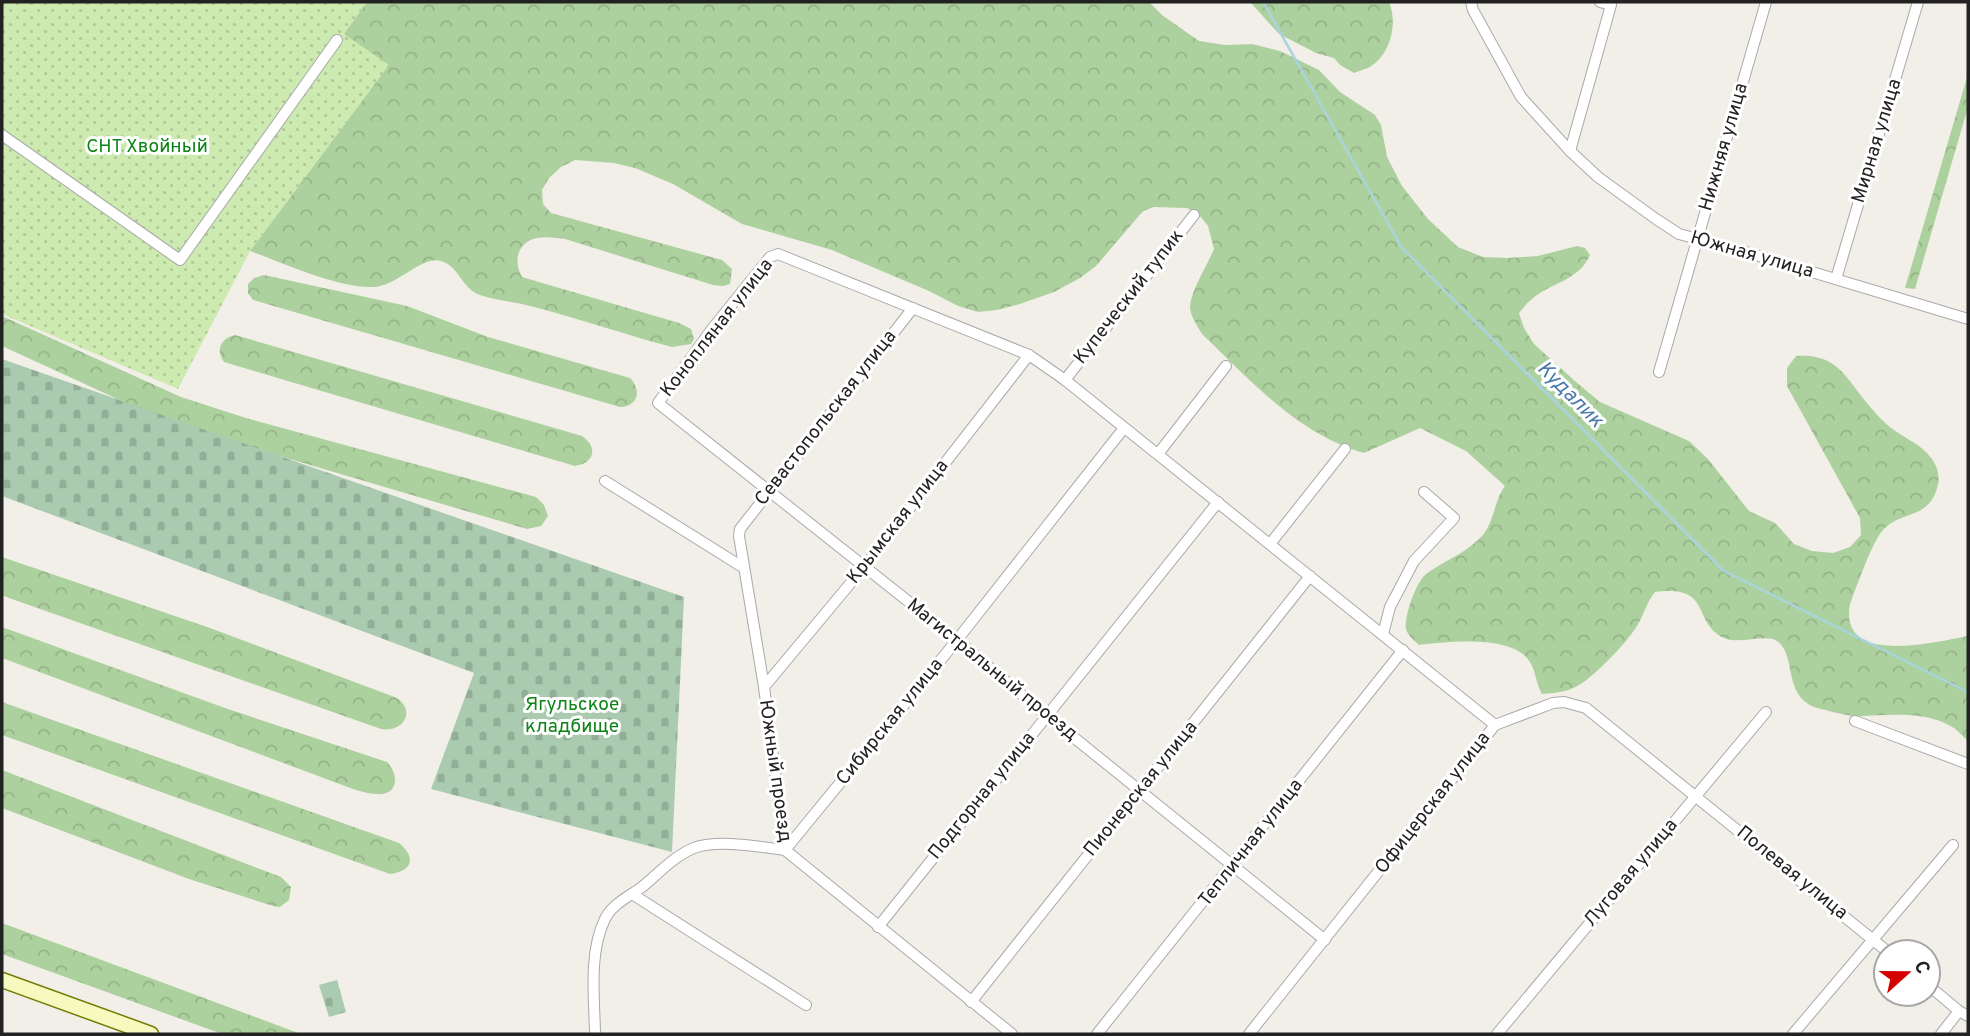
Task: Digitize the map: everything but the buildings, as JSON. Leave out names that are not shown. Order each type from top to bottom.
[{"type":"street","name":"Южная улица","points":[[1471,2],[1472,10],[1521,97],[1570,151],[1598,177],[1679,234],[1968,319]]},
{"type":"street","points":[[1570,151],[1611,5],[1600,2]]},
{"type":"street","name":"Нижняя улица","points":[[1659,372],[1766,2]]},
{"type":"street","name":"Мирная улица","points":[[1836,279],[1918,2]]},
{"type":"street","points":[[2,135],[180,260],[337,40]]},
{"type":"street","name":"Купеческий тупик","points":[[1065,380],[1194,215]]},
{"type":"street","name":"Конопляная улица","points":[[658,403],[712,329],[770,257],[776,254],[912,308]]},
{"type":"street","points":[[912,308],[1029,355],[1065,380],[1495,725]]},
{"type":"street","name":"Севастопольская улица","points":[[740,529],[912,308]]},
{"type":"street","name":"Крымская улица","points":[[764,687],[864,567],[1029,355]]},
{"type":"street","points":[[1158,454],[1226,366]]},
{"type":"street","name":"Магистральный проезд","points":[[658,403],[957,640],[1325,940]]},
{"type":"street","name":"Сибирская улица","points":[[785,850],[957,640],[1124,428]]},
{"type":"street","points":[[1270,544],[1345,449]]},
{"type":"street","points":[[605,481],[744,568]]},
{"type":"street","points":[[1383,634],[1390,607],[1413,561],[1454,519],[1423,492]]},
{"type":"street","name":"Подгорная улица","points":[[877,927],[1218,502]]},
{"type":"street","name":"Южный проезд","points":[[740,529],[785,850],[1012,1034]]},
{"type":"street","name":"Пионерская улица","points":[[971,1002],[1310,576]]},
{"type":"street","name":"Тепличная улица","points":[[1097,1034],[1403,650]]},
{"type":"street","name":"Офицерская улица","points":[[1249,1034],[1495,725],[1553,703],[1564,702],[1586,708],[1697,795]]},
{"type":"street","name":"Луговая улица","points":[[1497,1034],[1766,712]]},
{"type":"street","points":[[1855,721],[1968,764]]},
{"type":"street","name":"Полевая улица","points":[[1697,795],[1872,938]]},
{"type":"street","points":[[597,1033],[594,986],[597,947],[609,912],[695,848],[713,845],[785,850]]},
{"type":"street","points":[[1874,938],[1954,845]]},
{"type":"street","points":[[632,894],[806,1004]]},
{"type":"street","points":[[1793,1034],[1872,940]]},
{"type":"street","points":[[2,979],[151,1034]]},
{"type":"street","points":[[1941,1034],[1964,1014],[1942,996]]},
{"type":"green space","name":"СНТ Хвойный","points":[[2,2],[367,2],[344,34],[390,64],[250,251],[178,389],[2,314]]},
{"type":"green space","points":[[367,2],[1149,2],[1162,15],[1199,41],[1225,45],[1252,44],[1280,51],[1319,70],[1340,92],[1375,115],[1381,125],[1387,157],[1402,186],[1428,219],[1458,247],[1483,257],[1508,258],[1538,256],[1577,246],[1585,248],[1590,255],[1578,271],[1538,294],[1519,313],[1534,344],[1600,402],[1689,441],[1708,459],[1749,511],[1775,523],[1794,544],[1812,551],[1833,553],[1850,547],[1861,535],[1860,518],[1787,386],[1787,368],[1796,356],[1810,356],[1830,362],[1845,375],[1883,421],[1928,454],[1938,474],[1934,495],[1929,504],[1898,519],[1879,535],[1850,604],[1850,624],[1859,636],[1873,643],[1892,646],[1968,636],[1968,741],[1954,728],[1931,718],[1908,715],[1853,716],[1808,704],[1800,697],[1795,687],[1787,657],[1777,641],[1766,638],[1724,638],[1707,623],[1694,599],[1673,591],[1655,592],[1637,626],[1610,658],[1585,681],[1561,692],[1542,694],[1527,658],[1505,646],[1476,642],[1419,645],[1406,629],[1409,608],[1418,584],[1426,574],[1468,549],[1480,538],[1489,526],[1505,486],[1466,451],[1420,428],[1364,453],[1318,433],[1257,387],[1202,334],[1192,315],[1190,308],[1193,294],[1214,249],[1208,226],[1201,217],[1187,208],[1154,207],[1143,211],[1096,266],[1080,278],[1054,292],[1020,304],[978,312],[958,306],[832,250],[742,224],[673,184],[635,168],[614,163],[575,160],[561,167],[549,178],[542,190],[543,204],[551,213],[722,260],[732,269],[730,284],[723,286],[565,239],[537,238],[521,248],[518,265],[522,277],[679,323],[691,329],[694,339],[691,344],[672,347],[541,309],[480,295],[441,261],[425,263],[391,282],[373,287],[344,284],[250,251],[389,65],[344,34]]},
{"type":"green space","points":[[1250,2],[1389,2],[1393,19],[1391,38],[1377,61],[1354,73],[1334,58],[1316,53],[1279,34]]},
{"type":"green space","points":[[1968,74],[1968,107],[1915,289],[1905,288]]},
{"type":"green space","points":[[264,275],[407,306],[488,337],[630,378],[636,388],[636,397],[631,404],[620,407],[253,300],[248,293],[248,284],[254,278]]},
{"type":"green space","points":[[2,316],[181,397],[246,418],[536,497],[544,505],[548,516],[541,526],[527,529],[249,447],[150,414],[2,346]]},
{"type":"green space","points":[[235,335],[582,436],[590,445],[592,454],[587,462],[575,466],[224,362],[220,353],[221,345]]},
{"type":"green space","name":"Ягульское кладбище","points":[[2,359],[684,597],[672,852],[431,789],[474,673],[2,496]]},
{"type":"green space","points":[[2,557],[210,628],[392,696],[404,706],[406,717],[397,727],[381,729],[9,598],[2,595]]},
{"type":"green space","points":[[2,627],[225,708],[387,762],[394,772],[393,788],[384,794],[353,789],[2,658]]},
{"type":"green space","points":[[2,702],[399,843],[408,854],[410,863],[403,870],[390,874],[2,735]]},
{"type":"green space","points":[[2,770],[281,877],[291,887],[289,900],[280,907],[273,906],[189,879],[2,808]]},
{"type":"green space","points":[[2,923],[301,1034],[222,1034],[2,954]]},
{"type":"green space","points":[[337,980],[346,1012],[329,1017],[319,985]]},
{"type":"waterway","name":"Кудалик","points":[[1263,2],[1402,248],[1724,571],[1968,692]]}]
